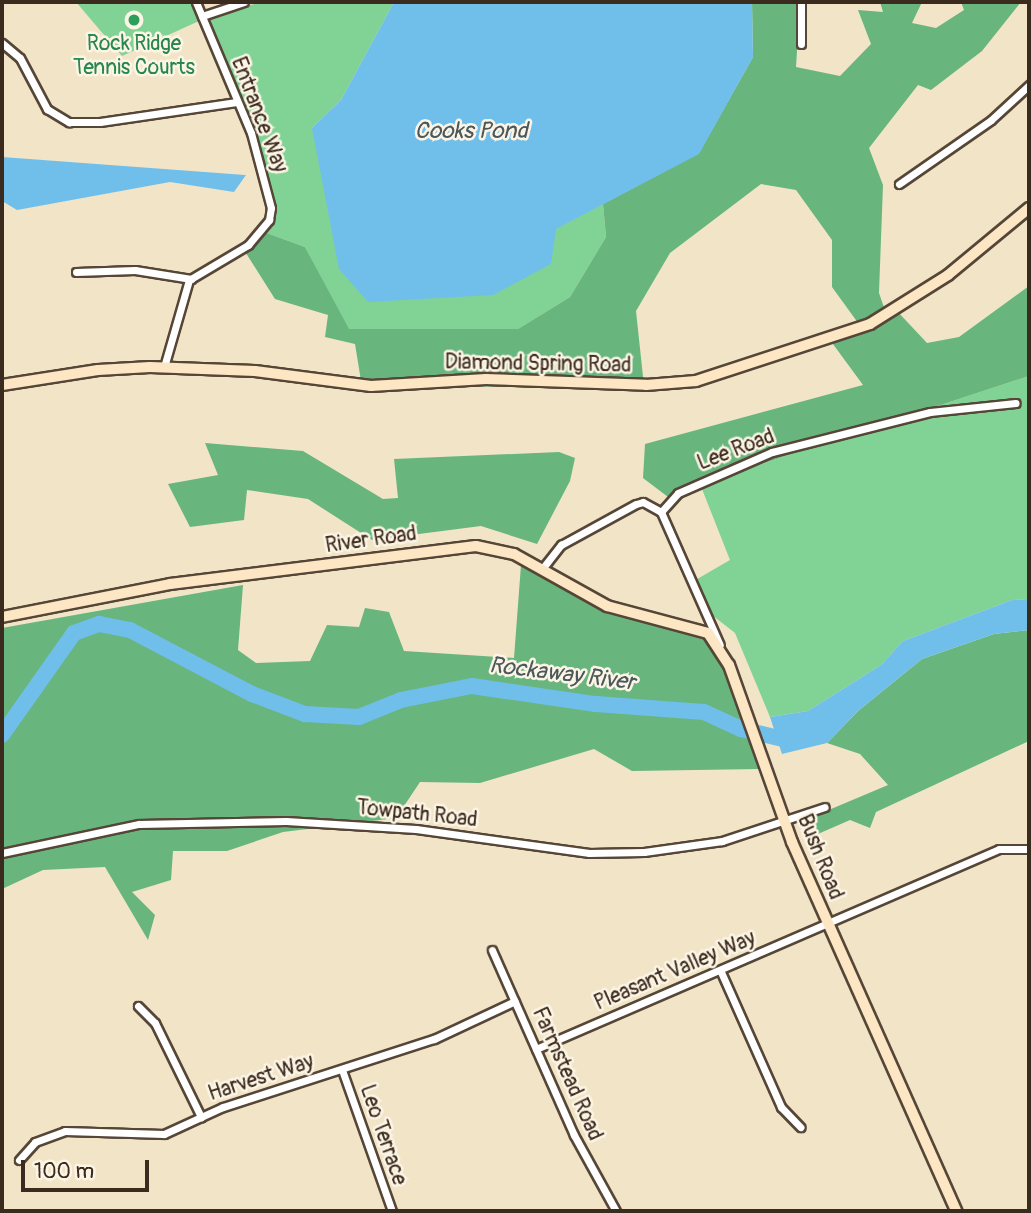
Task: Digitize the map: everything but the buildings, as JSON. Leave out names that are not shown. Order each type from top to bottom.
[{"type":"street","name":"Entrance Way","points":[[191,279],[248,245],[269,220],[269,190],[196,2]]},
{"type":"street","points":[[202,16],[244,2]]},
{"type":"street","points":[[801,2],[801,44]]},
{"type":"street","points":[[2,43],[20,58],[47,108],[69,122],[100,122],[237,102]]},
{"type":"street","points":[[899,184],[1028,90]]},
{"type":"street","name":"Diamond Spring Road","points":[[2,385],[99,370],[164,367],[255,371],[351,385],[486,379],[646,385],[696,381],[870,324],[948,275],[1029,208]]},
{"type":"street","points":[[76,272],[135,270],[191,279],[164,367]]},
{"type":"street","name":"Lee Road","points":[[661,512],[678,493],[772,452],[930,412],[1016,403]]},
{"type":"street","points":[[542,569],[561,545],[636,504],[643,502],[661,512]]},
{"type":"street","name":"Bush Road","points":[[661,512],[751,720],[784,821],[827,925],[956,1211]]},
{"type":"street","name":"River Road","points":[[2,617],[170,584],[458,546],[490,547],[542,569],[607,606],[692,625],[708,633],[722,649]]},
{"type":"street","name":"Towpath Road","points":[[2,853],[139,824],[286,821],[416,829],[589,853],[644,852],[722,841],[825,807]]},
{"type":"street","name":"Pleasant Valley Way","points":[[536,1049],[721,972],[999,849],[1029,849]]},
{"type":"street","name":"Farmstead Road","points":[[492,950],[536,1049],[616,1211]]},
{"type":"street","points":[[721,972],[781,1107],[800,1127]]},
{"type":"street","name":"Harvest Way","points":[[19,1160],[35,1142],[65,1131],[164,1134],[201,1117],[434,1039],[515,1001]]},
{"type":"street","points":[[138,1006],[155,1023],[201,1117]]},
{"type":"street","name":"Leo Terrace","points":[[342,1070],[392,1211]]},
{"type":"green space","points":[[76,2],[191,2],[199,20],[261,2],[394,2],[341,100],[312,128],[555,229],[603,204],[606,237],[570,297],[518,329],[348,329],[305,247],[264,232],[271,191],[199,21],[122,56]]},
{"type":"green space","points":[[752,2],[800,2],[796,67],[840,76],[871,44],[858,10],[883,12],[880,2],[922,2],[912,23],[936,28],[964,10],[961,2],[1021,2],[982,51],[931,90],[918,85],[869,148],[883,185],[879,293],[887,316],[897,311],[927,343],[959,337],[1029,286],[1029,376],[700,484],[672,500],[643,478],[645,444],[863,385],[830,340],[861,327],[832,287],[832,240],[796,190],[761,184],[670,253],[636,311],[644,386],[362,387],[355,344],[325,337],[328,315],[275,299],[244,250],[264,232],[305,247],[349,329],[518,329],[570,297],[606,237],[603,204],[699,153],[753,57]]},
{"type":"green space","points":[[1029,376],[1029,599],[1012,600],[903,641],[881,665],[808,711],[770,717],[735,633],[703,608],[692,582],[730,560],[700,484]]},
{"type":"green space","points":[[205,443],[303,451],[383,499],[398,498],[394,459],[559,452],[575,458],[570,481],[537,544],[481,526],[372,540],[308,499],[247,490],[244,520],[190,527],[168,484],[218,475]]},
{"type":"green space","points":[[521,565],[607,612],[655,621],[702,637],[716,650],[735,693],[759,769],[632,771],[594,749],[480,783],[420,782],[396,818],[283,832],[227,851],[173,851],[171,880],[132,892],[155,915],[148,940],[105,867],[43,870],[2,889],[2,628],[243,585],[238,650],[256,663],[310,661],[327,625],[359,627],[365,608],[389,612],[404,651],[514,658]]},
{"type":"green space","points":[[1029,630],[1029,741],[876,812],[870,828],[850,820],[811,837],[805,820],[888,785],[860,754],[827,743],[858,711],[922,659],[994,634]]},
{"type":"water","name":"Cooks Pond","points":[[394,2],[752,2],[753,57],[699,154],[556,229],[551,264],[493,295],[368,302],[339,269],[312,128],[341,100]]},
{"type":"water","points":[[2,157],[246,175],[234,192],[170,182],[17,210],[2,201]]},
{"type":"water","points":[[1029,599],[1029,630],[994,634],[922,659],[858,711],[827,743],[782,754],[770,717],[808,711],[881,665],[903,641],[1012,600]]},
{"type":"waterway","name":"Rockaway River","points":[[2,735],[74,633],[99,624],[130,630],[252,694],[305,714],[359,717],[401,700],[472,686],[596,704],[704,712],[741,729],[783,739],[795,735]]},
{"type":"place","name":"Rock Ridge Tennis Courts","points":[[134,20]]}]
